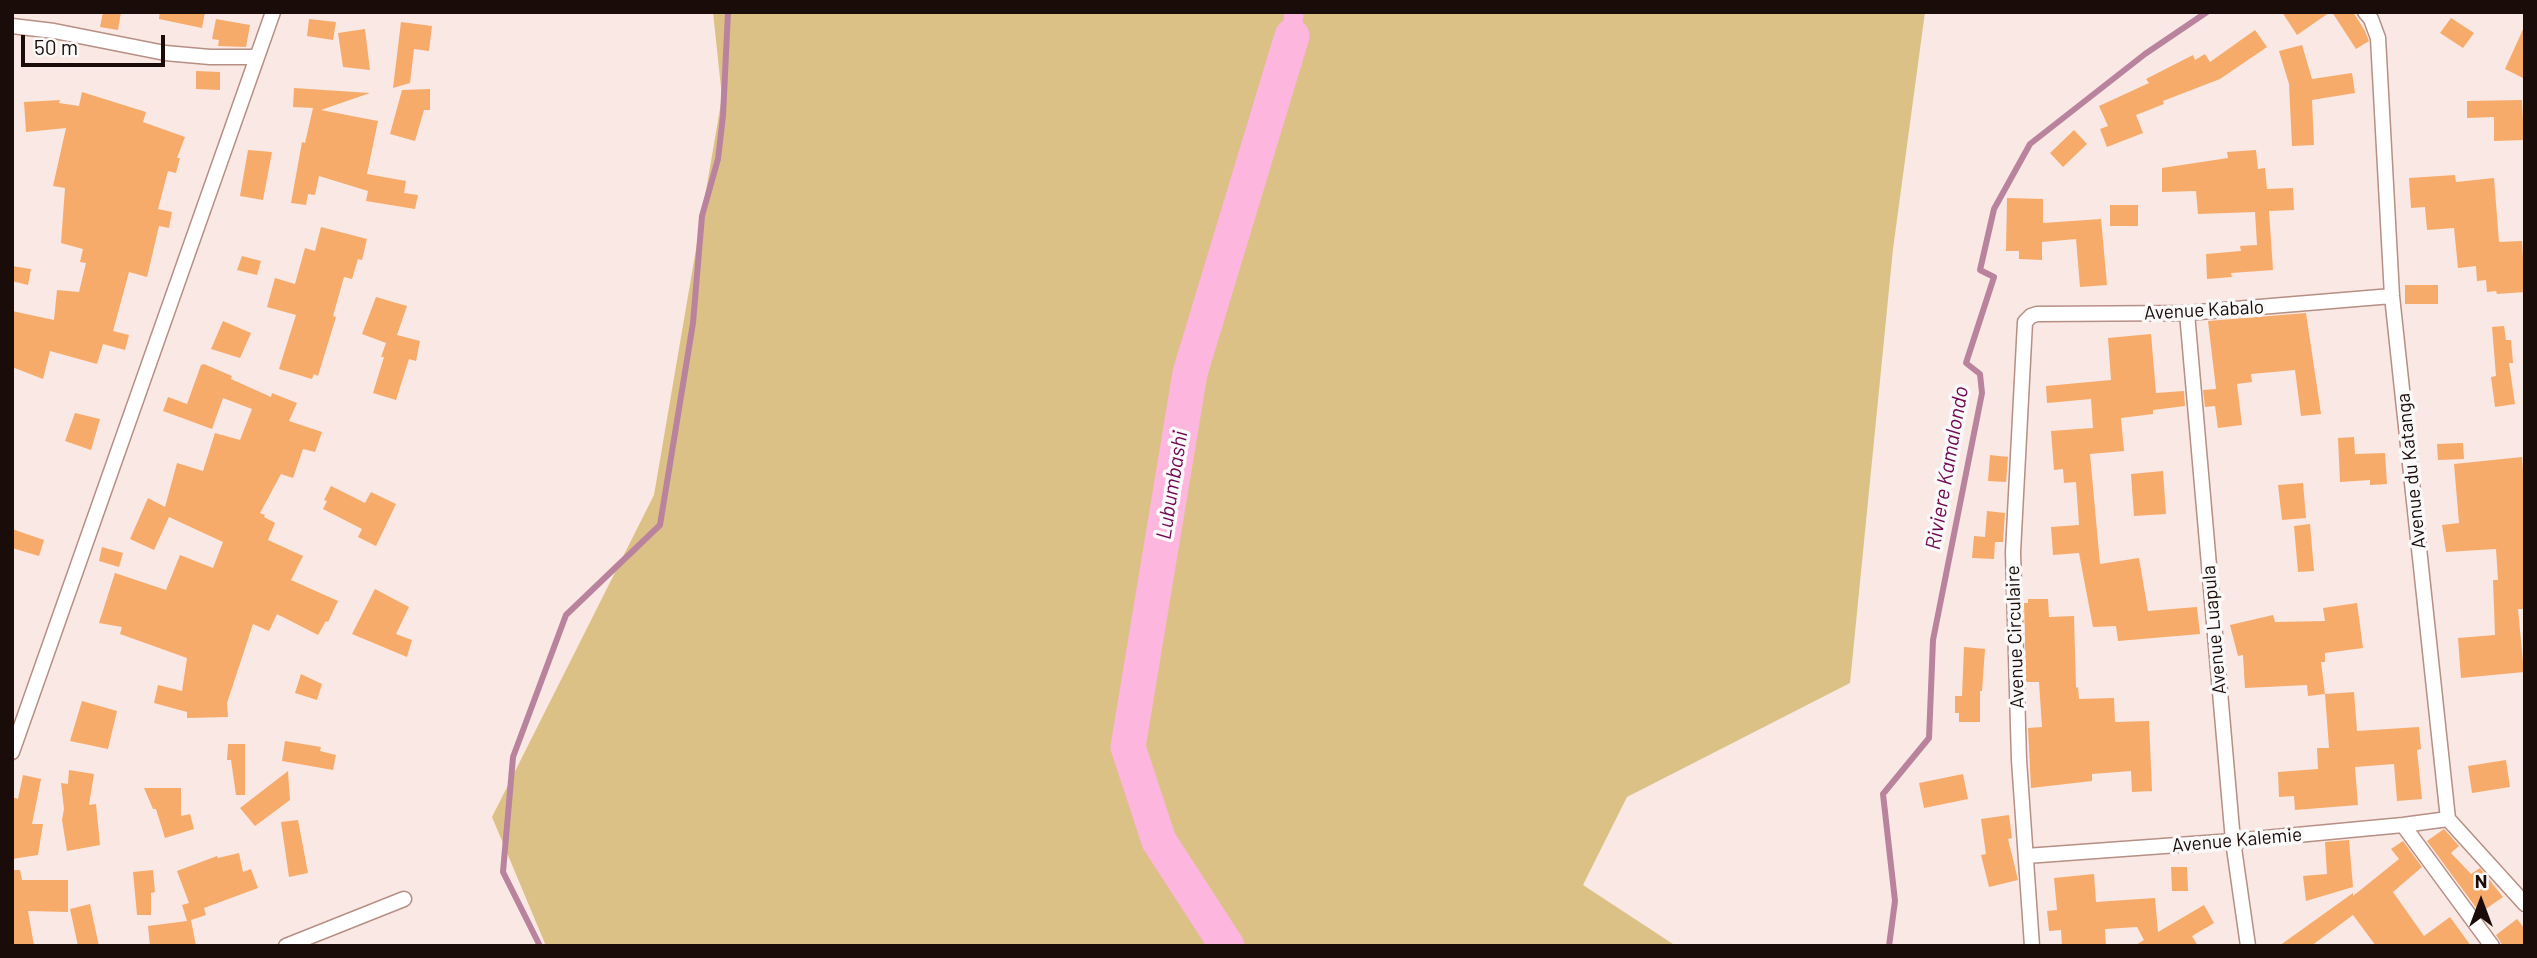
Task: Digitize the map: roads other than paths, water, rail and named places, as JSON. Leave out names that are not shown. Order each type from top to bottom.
[{"type":"street","points":[[12,752],[272,12]]},
{"type":"street","name":"Avenue du Katanga","points":[[2365,12],[2371,19],[2378,38],[2392,296],[2448,819]]},
{"type":"street","points":[[12,26],[54,31],[165,53],[257,57]]},
{"type":"street","name":"Avenue Kabalo","points":[[2024,328],[2027,318],[2037,314],[2187,313],[2392,296]]},
{"type":"street","name":"Avenue Luapula","points":[[2187,313],[2233,841],[2248,946]]},
{"type":"street","name":"Avenue Circulaire","points":[[2024,328],[2013,552],[2018,760],[2032,946]]},
{"type":"street","points":[[2448,819],[2525,904]]},
{"type":"street","name":"Avenue Kalemie","points":[[2026,856],[2233,841],[2448,819]]},
{"type":"street","points":[[2403,825],[2492,946]]},
{"type":"street","points":[[286,946],[404,899]]},
{"type":"waterway","points":[[540,946],[503,872],[513,757],[566,615],[660,525],[693,323],[702,216],[718,159],[728,12]]},
{"type":"waterway","name":"Lubumbashi","points":[[1292,36],[1294,12]]},
{"type":"waterway","name":"Riviere Kamalondo","points":[[1889,946],[1895,901],[1883,794],[1929,738],[1933,640],[1982,393],[1980,374],[1966,363],[1994,277],[1980,270],[1994,209],[2030,144],[2145,54],[2207,12]]},
{"type":"waterway","name":"Lubumbashi","points":[[1227,946],[1159,841],[1128,747],[1190,373],[1292,36]]}]
